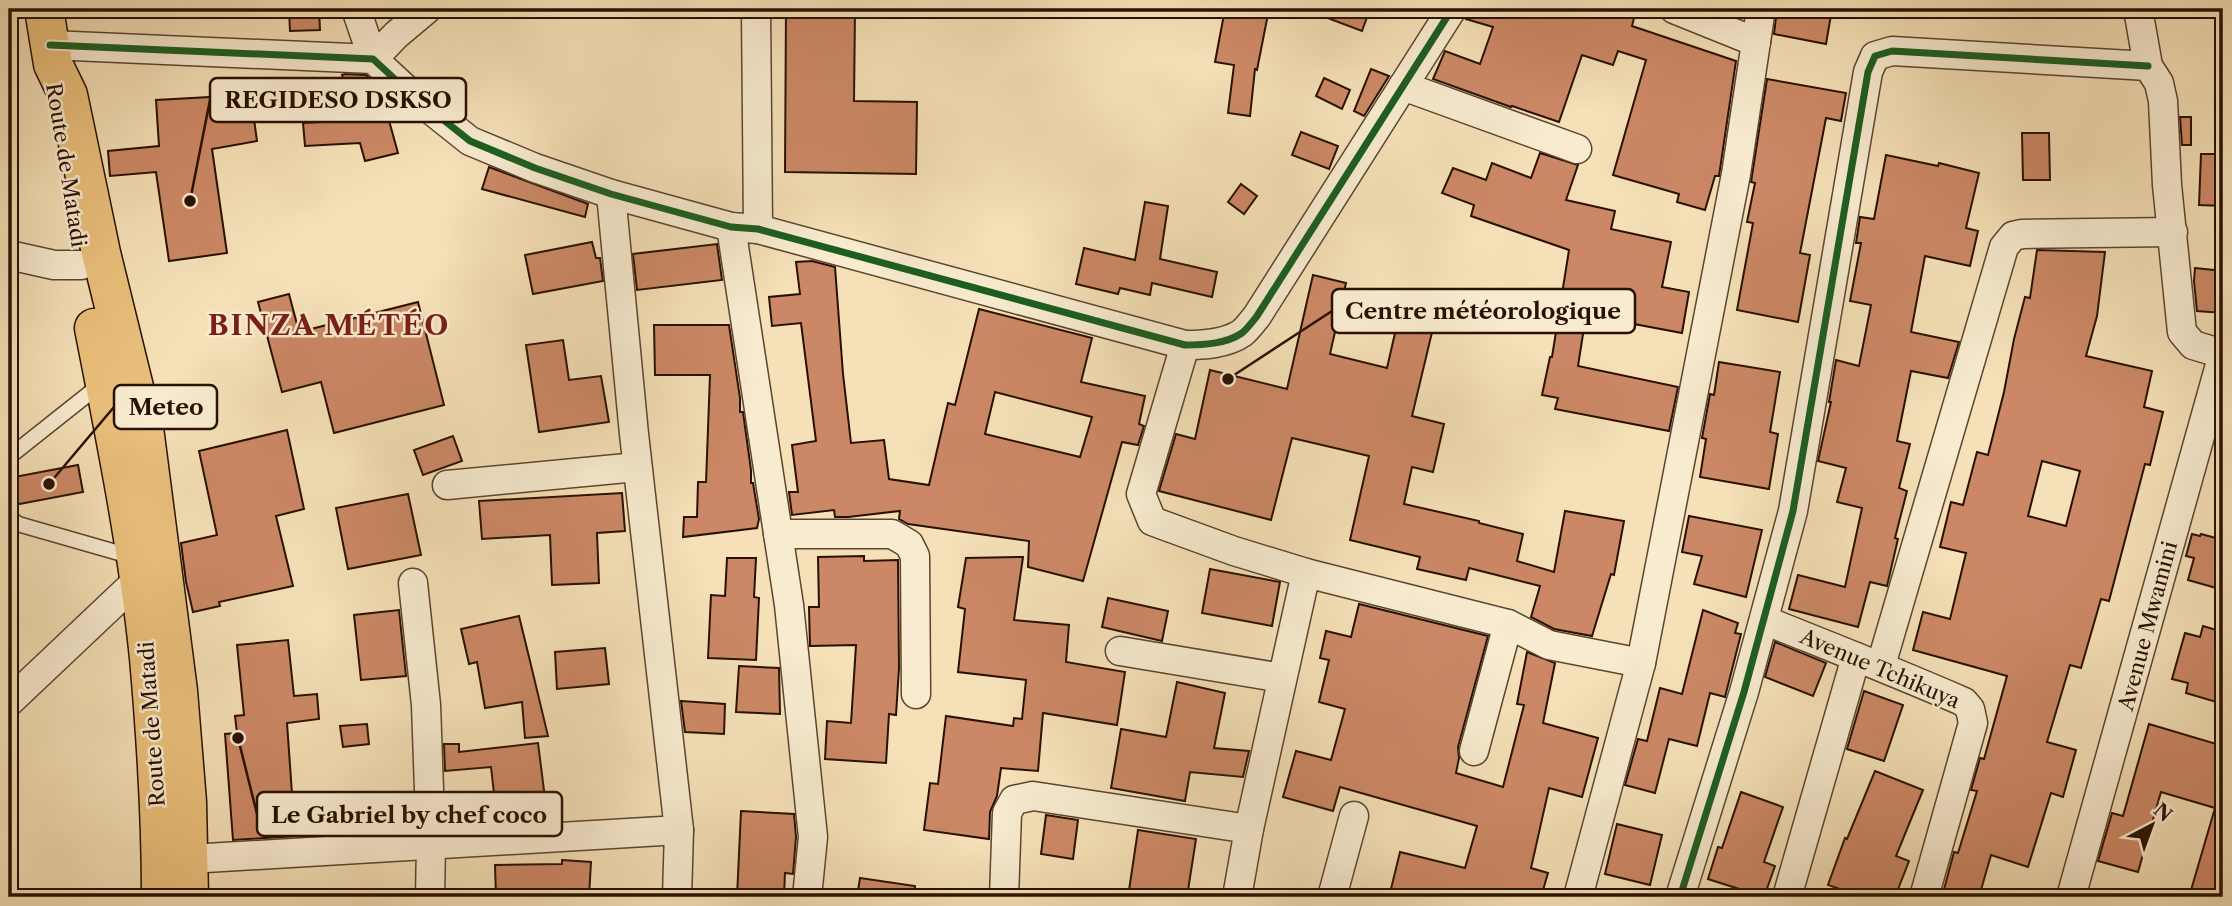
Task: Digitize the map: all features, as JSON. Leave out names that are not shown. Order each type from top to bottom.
[{"type":"main road","name":"Route de Matadi","points":[[47,27],[50,88],[104,382],[139,544],[178,691],[189,897]]},
{"type":"main road","name":"Route de Matadi","points":[[47,27],[68,95],[101,253],[144,428],[139,544],[149,657],[161,897]]},
{"type":"street","points":[[356,9],[373,59],[411,94],[470,141],[535,169],[611,194],[1185,345],[1219,342],[1241,334],[1257,316],[1452,9]]},
{"type":"street","points":[[373,59],[427,9]]},
{"type":"street","points":[[756,9],[744,228],[778,534],[789,605],[813,837],[807,897]]},
{"type":"street","points":[[1674,9],[1756,43]]},
{"type":"street","points":[[1578,897],[1641,663],[1737,174],[1761,9]]},
{"type":"street","points":[[2138,9],[2148,66],[2159,83],[2163,101],[2167,185],[2182,332],[2193,345],[2223,354]]},
{"type":"street","points":[[47,27],[373,59]]},
{"type":"street","points":[[1679,897],[1744,692],[1793,511],[1868,72],[1875,56],[1892,51],[2148,66]]},
{"type":"street","points":[[1403,86],[1577,149]]},
{"type":"street","points":[[611,194],[637,467],[679,831],[677,897]]},
{"type":"street","points":[[1787,897],[2004,247],[2012,236],[2022,234],[2173,232]]},
{"type":"street","points":[[9,255],[54,265],[82,265]]},
{"type":"street","points":[[1185,345],[1141,494],[1152,521],[1234,551],[1306,573],[1508,624],[1549,645],[1641,663]]},
{"type":"street","name":"Avenue Mwamini","points":[[2071,897],[2223,354]]},
{"type":"street","points":[[447,485],[637,467]]},
{"type":"street","points":[[778,534],[892,534],[909,544],[915,555],[916,694]]},
{"type":"street","points":[[9,702],[139,544]]},
{"type":"street","points":[[1237,897],[1249,830],[1306,573]]},
{"type":"street","points":[[413,583],[426,705],[430,897]]},
{"type":"street","name":"Avenue Tchikuya","points":[[1764,620],[1964,702],[1970,709],[1973,723],[1924,897]]},
{"type":"street","points":[[1474,751],[1508,624]]},
{"type":"street","points":[[1120,651],[1282,678]]},
{"type":"street","points":[[1004,897],[1007,813],[1014,800],[1032,796],[1249,830]]},
{"type":"street","points":[[1332,897],[1354,816]]},
{"type":"street","points":[[189,859],[679,831]]},
{"type":"lane","points":[[9,457],[104,382]]},
{"type":"lane","points":[[9,517],[18,524],[139,544]]},
{"type":"building","points":[[289,9],[319,9],[320,30],[290,31]]},
{"type":"building","points":[[786,9],[855,9],[854,101],[917,102],[916,174],[785,172]]},
{"type":"building","points":[[1225,9],[1269,9],[1257,70],[1255,69],[1250,116],[1228,113],[1234,65],[1215,62]]},
{"type":"building","points":[[1309,9],[1370,9],[1362,31]]},
{"type":"building","points":[[1469,9],[1607,9],[1634,18],[1632,26],[1736,61],[1719,176],[1715,176],[1705,210],[1677,202],[1679,194],[1613,175],[1646,60],[1618,51],[1613,65],[1582,55],[1559,122],[1433,79],[1445,51],[1480,64],[1493,27],[1466,19]]},
{"type":"building","points":[[1777,9],[1832,9],[1826,44],[1774,34]]},
{"type":"building","points":[[1371,69],[1389,76],[1364,116],[1354,111]]},
{"type":"building","points":[[342,75],[366,75],[380,88],[398,153],[365,161],[360,143],[305,146],[303,123],[354,120]]},
{"type":"building","points":[[1324,78],[1350,90],[1342,109],[1316,96]]},
{"type":"building","points":[[1767,79],[1846,93],[1841,121],[1826,118],[1800,253],[1810,255],[1798,322],[1737,310],[1753,223],[1747,222],[1755,183],[1751,182]]},
{"type":"building","points":[[250,90],[257,141],[212,149],[227,253],[169,261],[156,172],[110,176],[108,151],[159,146],[156,100],[228,96]]},
{"type":"building","points":[[2180,117],[2191,117],[2191,145],[2182,145]]},
{"type":"building","points":[[1301,132],[1338,146],[1329,169],[1292,155]]},
{"type":"building","points":[[2022,133],[2049,133],[2050,180],[2023,180]]},
{"type":"building","points":[[1540,153],[1578,165],[1566,200],[1615,211],[1611,229],[1671,242],[1662,287],[1689,292],[1682,333],[1586,315],[1578,366],[1678,387],[1669,431],[1555,409],[1558,398],[1542,395],[1552,357],[1569,250],[1471,216],[1474,205],[1442,193],[1453,168],[1486,180],[1492,163],[1531,178]]},
{"type":"building","points":[[2201,154],[2223,154],[2223,206],[2199,205]]},
{"type":"building","points":[[1886,155],[1938,166],[1939,163],[1979,173],[1966,228],[1978,231],[1970,266],[1925,256],[1911,332],[1959,342],[1948,378],[1911,371],[1897,441],[1910,444],[1899,488],[1907,491],[1895,538],[1898,539],[1887,586],[1870,582],[1858,627],[1789,609],[1798,575],[1845,587],[1862,508],[1837,502],[1846,468],[1818,461],[1831,402],[1836,360],[1859,366],[1871,305],[1850,301],[1861,243],[1856,243],[1860,217],[1874,219]]},
{"type":"building","points":[[489,167],[588,204],[585,217],[482,189]]},
{"type":"building","points":[[1241,184],[1257,196],[1244,214],[1228,202]]},
{"type":"building","points":[[1145,202],[1168,206],[1160,259],[1217,272],[1212,297],[1152,283],[1150,295],[1120,288],[1118,294],[1076,284],[1084,248],[1135,260]]},
{"type":"building","points":[[592,242],[596,258],[600,258],[603,281],[533,294],[525,255]]},
{"type":"building","points":[[717,244],[722,280],[637,290],[633,254]]},
{"type":"building","points":[[2037,250],[2105,252],[2097,316],[2086,356],[2152,371],[2144,407],[2163,412],[2150,465],[2145,464],[2109,601],[2101,599],[2081,668],[2070,665],[2047,742],[2076,750],[2063,797],[2051,793],[2028,867],[1991,855],[1979,897],[1942,897],[1954,852],[1958,853],[1977,791],[1971,790],[1980,758],[1984,759],[2007,676],[1913,650],[1923,612],[1950,619],[1966,553],[1940,547],[1951,502],[1963,505],[1977,452],[1988,455],[2025,297],[2030,298]],"holes":[[[2042,461],[2080,471],[2066,526],[2028,516]]]},
{"type":"building","points":[[812,261],[835,267],[851,443],[884,440],[889,479],[929,485],[948,403],[955,405],[979,309],[1092,338],[1081,382],[1145,396],[1139,424],[1144,426],[1138,445],[1122,442],[1083,581],[1028,567],[1029,541],[908,524],[899,519],[900,511],[848,517],[835,517],[834,510],[792,515],[789,492],[798,492],[792,445],[816,441],[801,323],[772,326],[769,297],[800,294],[796,262]],"holes":[[[995,392],[1092,417],[1080,457],[985,434]]]},
{"type":"building","points":[[2195,268],[2223,271],[2223,313],[2197,311]]},
{"type":"building","points":[[1313,275],[1346,283],[1330,354],[1387,368],[1404,294],[1439,303],[1412,416],[1444,424],[1433,472],[1412,467],[1404,504],[1523,534],[1517,561],[1554,572],[1565,511],[1624,521],[1614,575],[1611,574],[1592,636],[1554,629],[1531,617],[1540,586],[1469,568],[1466,580],[1417,569],[1420,557],[1350,540],[1369,456],[1292,438],[1271,520],[1159,491],[1176,434],[1195,439],[1210,370],[1287,389]]},
{"type":"building","points":[[289,294],[299,332],[418,302],[444,405],[334,433],[321,382],[282,392],[258,302]]},
{"type":"building","points":[[654,325],[729,325],[740,412],[743,412],[751,483],[759,519],[757,528],[683,537],[684,517],[697,517],[698,482],[706,482],[710,375],[655,375]]},
{"type":"building","points":[[563,340],[569,380],[601,376],[609,422],[539,432],[526,345]]},
{"type":"building","points":[[1719,362],[1780,372],[1770,432],[1778,434],[1769,489],[1700,477],[1706,439],[1702,438],[1710,394],[1714,395]]},
{"type":"building","points":[[287,430],[304,509],[276,516],[293,586],[219,602],[220,606],[193,612],[181,543],[217,535],[199,451]]},
{"type":"building","points":[[453,436],[462,461],[423,475],[414,450]]},
{"type":"building","points":[[78,465],[83,492],[14,505],[9,478]]},
{"type":"building","points":[[622,493],[625,531],[597,533],[599,583],[552,585],[550,535],[482,539],[479,501]]},
{"type":"building","points":[[408,494],[421,555],[348,569],[336,508]]},
{"type":"building","points":[[1689,516],[1762,530],[1746,597],[1694,584],[1702,556],[1682,552]]},
{"type":"building","points":[[2192,534],[2223,540],[2223,590],[2188,580],[2194,558],[2186,556]]},
{"type":"building","points":[[864,556],[864,561],[898,560],[899,668],[896,715],[889,714],[886,763],[825,759],[827,721],[851,723],[856,645],[810,646],[809,607],[819,607],[818,557]]},
{"type":"building","points":[[1023,557],[1014,620],[1069,625],[1066,662],[1125,672],[1117,725],[1043,713],[1038,771],[1001,768],[997,796],[990,812],[989,839],[924,830],[930,783],[938,784],[946,716],[1013,726],[1014,718],[1022,719],[1026,680],[958,672],[965,609],[958,607],[966,558]]},
{"type":"building","points":[[727,558],[756,558],[754,597],[759,598],[756,660],[708,658],[711,595],[725,596]]},
{"type":"building","points":[[1210,569],[1280,582],[1272,626],[1202,613]]},
{"type":"building","points":[[1108,598],[1168,611],[1162,641],[1102,627]]},
{"type":"building","points":[[1359,604],[1488,636],[1458,747],[1456,773],[1503,787],[1524,705],[1517,704],[1527,652],[1555,663],[1543,723],[1598,738],[1582,797],[1549,788],[1531,868],[1548,873],[1541,897],[1506,897],[1488,892],[1486,897],[1389,897],[1400,852],[1465,868],[1477,826],[1340,787],[1333,811],[1283,797],[1296,751],[1331,760],[1345,709],[1319,702],[1329,660],[1320,658],[1326,631],[1351,637]]},
{"type":"building","points":[[399,610],[406,676],[361,680],[354,615]]},
{"type":"building","points":[[1703,610],[1738,623],[1735,633],[1741,634],[1725,697],[1710,693],[1697,746],[1669,739],[1655,793],[1625,785],[1638,739],[1647,741],[1660,688],[1682,694]]},
{"type":"building","points":[[519,616],[548,736],[525,738],[522,702],[485,708],[477,662],[469,664],[461,629]]},
{"type":"building","points":[[2203,626],[2223,632],[2223,704],[2186,693],[2188,683],[2172,679],[2185,633],[2200,637]]},
{"type":"building","points":[[288,640],[294,696],[317,694],[319,719],[287,723],[295,836],[233,840],[225,734],[237,733],[235,716],[244,715],[237,645]]},
{"type":"building","points":[[1775,642],[1826,663],[1813,696],[1765,677]]},
{"type":"building","points":[[605,648],[609,684],[557,689],[555,652]]},
{"type":"building","points":[[739,666],[779,668],[780,714],[736,712]]},
{"type":"building","points":[[1177,682],[1225,693],[1214,748],[1249,751],[1243,777],[1190,772],[1185,801],[1111,788],[1121,729],[1166,737]]},
{"type":"building","points":[[1864,691],[1903,705],[1884,761],[1847,749]]},
{"type":"building","points":[[681,701],[725,704],[724,734],[685,732]]},
{"type":"building","points":[[367,724],[369,744],[343,747],[340,726]]},
{"type":"building","points":[[2149,724],[2223,746],[2223,897],[2189,897],[2215,808],[2161,792],[2138,872],[2098,861],[2112,813],[2123,816]]},
{"type":"building","points":[[538,743],[546,806],[496,811],[491,767],[445,771],[444,744],[459,744],[459,752]]},
{"type":"building","points":[[1875,771],[1923,790],[1896,856],[1909,861],[1895,897],[1863,897],[1828,885],[1845,838],[1847,839]]},
{"type":"building","points":[[1741,792],[1783,807],[1764,862],[1775,866],[1764,897],[1708,879]]},
{"type":"building","points":[[741,811],[794,814],[796,837],[793,874],[785,873],[784,897],[737,897]]},
{"type":"building","points":[[1046,815],[1078,820],[1073,859],[1041,854]]},
{"type":"building","points":[[1617,824],[1662,835],[1650,885],[1605,874]]},
{"type":"building","points":[[1138,830],[1196,839],[1187,897],[1128,897]]},
{"type":"building","points":[[562,860],[591,862],[589,897],[496,897],[495,865],[562,864]]},
{"type":"building","points":[[860,878],[915,886],[914,897],[857,897]]},
{"type":"cycle path","points":[[50,45],[373,59],[411,94],[470,141],[535,168],[611,194],[731,227],[758,229],[1192,345],[1236,337],[1257,316],[1452,9]]},
{"type":"cycle path","points":[[1680,897],[1744,692],[1793,511],[1868,72],[1875,56],[1892,51],[2148,66]]},
{"type":"place","name":"REGIDESO DSKSO","points":[[190,201]]},
{"type":"place","name":"Centre météorologique","points":[[1228,379]]},
{"type":"place","name":"Meteo","points":[[49,484]]},
{"type":"place","name":"Le Gabriel by chef coco","points":[[238,738]]},
{"type":"district","name":"BINZA MÉTÉO","points":[[329,325]]}]
